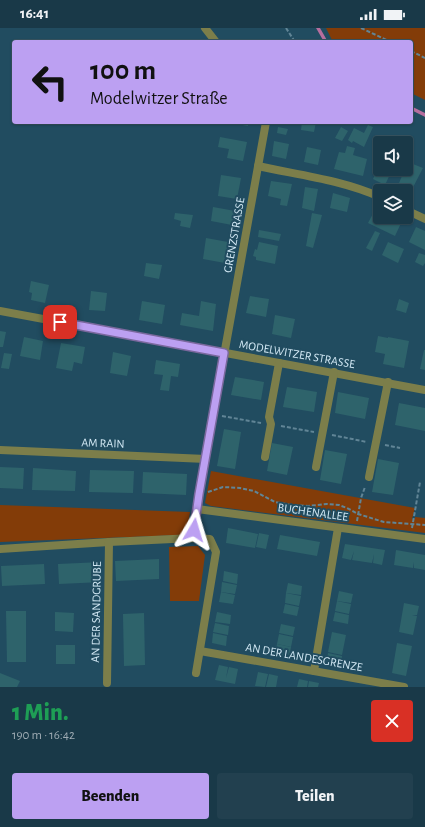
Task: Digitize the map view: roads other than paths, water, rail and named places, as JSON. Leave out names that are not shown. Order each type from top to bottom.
[{"type":"street","points":[[205,28],[214,40]]},
{"type":"street","name":"GRENZSTRASSE","points":[[224,353],[266,124]]},
{"type":"street","points":[[258,166],[330,181],[365,190],[373,194]]},
{"type":"street","points":[[413,213],[425,219]]},
{"type":"street","name":"MODELWITZER STRASSE","points":[[0,311],[425,390]]},
{"type":"street","points":[[194,538],[199,494],[224,353]]},
{"type":"street","points":[[265,457],[279,363]]},
{"type":"street","points":[[316,467],[334,372]]},
{"type":"street","points":[[369,477],[375,443],[378,439],[388,382]]},
{"type":"street","name":"AM RAIN","points":[[0,450],[206,459]]},
{"type":"street","name":"BUCHENALLEE","points":[[197,509],[425,539]]},
{"type":"street","points":[[314,671],[338,528]]},
{"type":"street","points":[[0,549],[108,542],[194,538],[210,539],[216,552],[196,673]]},
{"type":"street","name":"AN DER SANDGRUBE","points":[[107,683],[108,542]]},
{"type":"street","name":"AN DER LANDESGRENZE","points":[[200,651],[404,687]]},
{"type":"waterway","points":[[318,28],[325,40]]},
{"type":"waterway","points":[[413,109],[425,115]]}]
